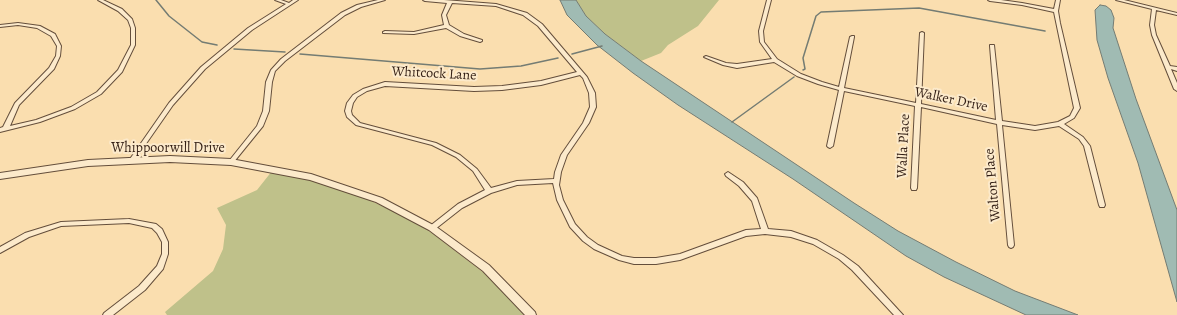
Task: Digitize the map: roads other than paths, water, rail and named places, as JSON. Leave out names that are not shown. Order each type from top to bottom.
[{"type":"street","points":[[0,130],[44,120],[78,106],[103,90],[120,71],[133,45],[133,28],[130,20],[120,10],[100,0]]},
{"type":"street","points":[[277,0],[290,4]]},
{"type":"street","points":[[132,160],[171,104],[196,75],[242,35],[296,0]]},
{"type":"street","points":[[231,162],[260,126],[266,111],[269,82],[274,71],[283,60],[343,14],[359,6],[383,0]]},
{"type":"street","points":[[425,0],[502,7],[530,17],[540,25],[581,73],[591,88],[593,107],[586,124],[564,155],[556,181],[560,200],[576,230],[596,247],[621,258],[642,261],[668,260],[689,254],[741,234],[766,231],[797,236],[830,250],[855,268],[899,315]]},
{"type":"street","name":"Walker Drive","points":[[769,0],[761,37],[765,47],[775,60],[806,79],[842,89],[999,123],[1035,128],[1060,124],[1074,115],[1077,106],[1056,11],[1058,0]]},
{"type":"street","points":[[990,0],[1022,4],[1056,11]]},
{"type":"street","points":[[1118,0],[1177,14]]},
{"type":"street","points":[[447,26],[444,15],[450,2]]},
{"type":"street","points":[[1154,9],[1152,25],[1154,35],[1177,89]]},
{"type":"street","points":[[0,26],[18,24],[38,27],[53,35],[59,46],[54,64],[45,77],[17,104],[6,128]]},
{"type":"street","points":[[385,32],[414,33],[447,26],[462,35],[480,41]]},
{"type":"street","name":"Walla Place","points":[[914,188],[922,33]]},
{"type":"street","points":[[830,146],[852,37]]},
{"type":"street","name":"Walton Place","points":[[992,46],[1011,245]]},
{"type":"street","points":[[706,57],[725,64],[737,66],[775,60]]},
{"type":"street","points":[[1167,67],[1177,69]]},
{"type":"street","name":"Whitcock Lane","points":[[489,191],[472,167],[449,150],[434,144],[372,129],[355,123],[348,114],[348,106],[351,101],[365,90],[385,84],[466,88],[502,88],[541,83],[581,73]]},
{"type":"street","points":[[1060,124],[1081,138],[1087,146],[1102,205]]},
{"type":"street","name":"Whippoorwill Drive","points":[[0,176],[68,165],[132,160],[231,162],[287,171],[336,184],[392,206],[432,228],[456,244],[486,268],[532,315]]},
{"type":"street","points":[[728,174],[741,184],[755,200],[766,231]]},
{"type":"street","points":[[432,228],[460,206],[489,191],[518,183],[556,181]]},
{"type":"street","points":[[0,250],[31,233],[61,224],[129,221],[154,226],[160,231],[165,242],[165,254],[160,267],[142,288],[107,315]]},
{"type":"water","points":[[560,0],[576,0],[586,16],[605,34],[641,61],[898,231],[1015,291],[1078,315],[1026,315],[944,277],[906,256],[793,179],[678,105],[633,73],[597,45],[567,15]]},
{"type":"water","points":[[1100,5],[1106,6],[1111,10],[1114,18],[1113,28],[1136,99],[1177,210],[1177,302],[1138,163],[1108,78],[1097,40],[1095,10]]},
{"type":"waterway","points":[[156,0],[169,16],[202,42],[217,45]]},
{"type":"waterway","points":[[803,70],[805,69],[803,58],[816,16],[821,12],[919,8],[1045,31]]},
{"type":"waterway","points":[[572,54],[602,46]]},
{"type":"waterway","points":[[234,49],[285,52]]},
{"type":"waterway","points":[[300,54],[480,69],[521,66],[558,58]]},
{"type":"waterway","points":[[732,122],[794,77]]}]
